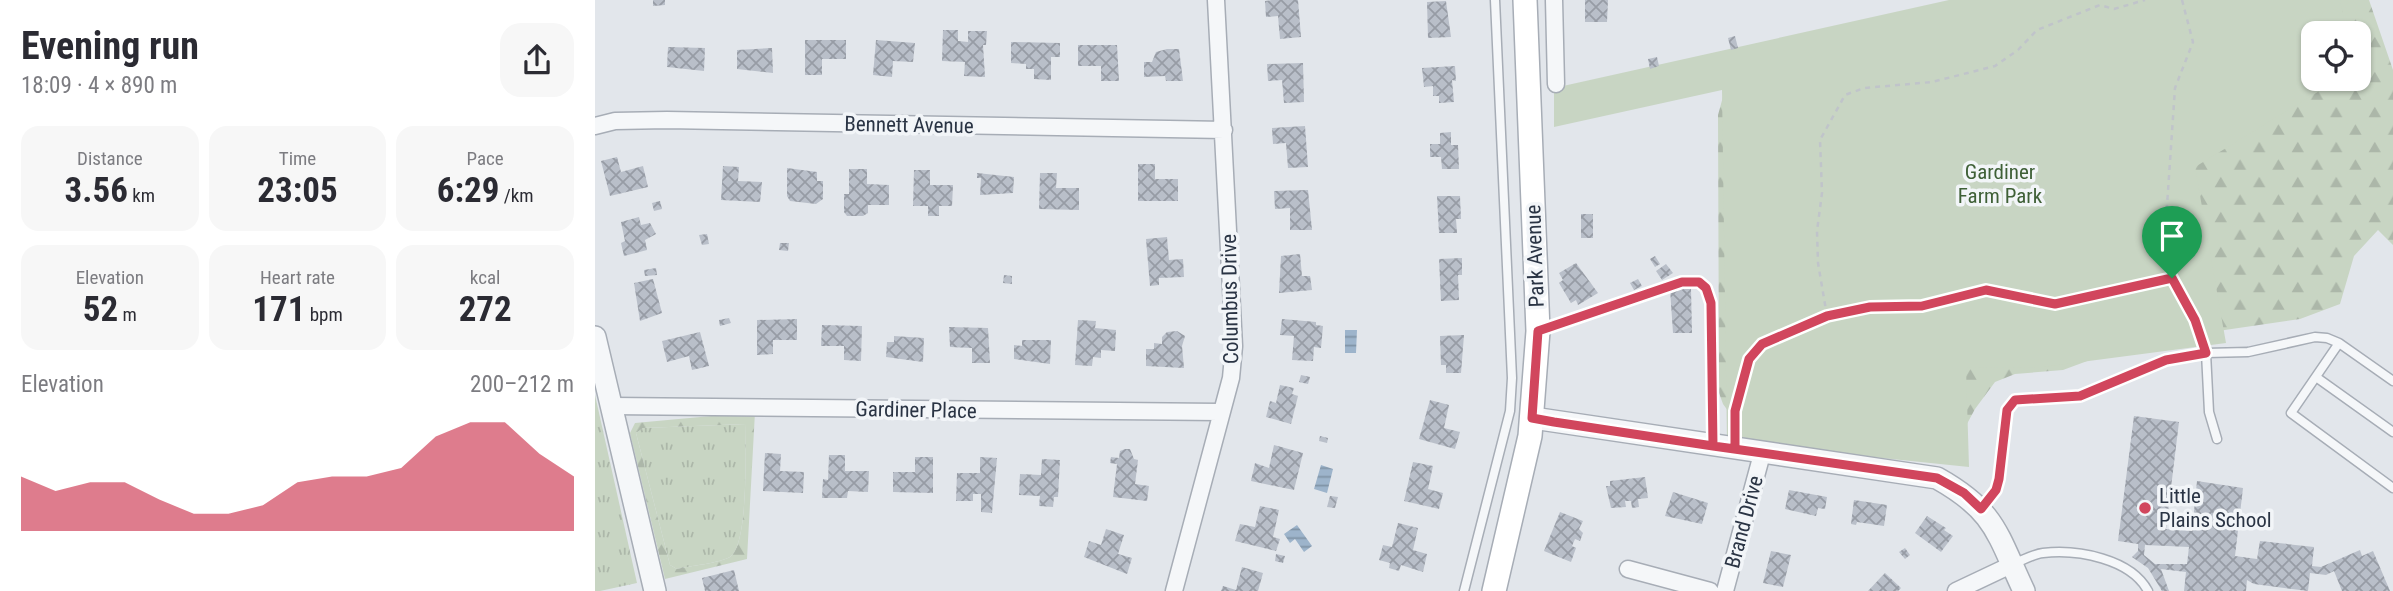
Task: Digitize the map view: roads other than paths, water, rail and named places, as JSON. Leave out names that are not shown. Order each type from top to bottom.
[{"type":"main road","name":"Park Avenue","points":[[1494,591],[1532,418],[1538,331],[1525,0]]},
{"type":"street","name":"Columbus Drive","points":[[1174,591],[1219,412],[1231,378],[1234,346],[1216,0]]},
{"type":"street","points":[[1554,0],[1556,84]]},
{"type":"street","name":"Bennett Avenue","points":[[595,126],[615,121],[667,120],[1224,130]]},
{"type":"street","points":[[595,337],[655,591]]},
{"type":"street","name":"Gardiner Place","points":[[612,406],[1219,412]]},
{"type":"street","points":[[1532,418],[1937,478],[1964,493],[1989,517],[2024,591]]},
{"type":"street","name":"Brand Drive","points":[[1725,591],[1762,454]]},
{"type":"street","points":[[1956,591],[2011,565]]},
{"type":"street","points":[[1629,569],[1710,591]]},
{"type":"lane","points":[[1465,591],[1504,436],[1512,378],[1495,0]]},
{"type":"lane","points":[[1538,331],[1682,282],[1699,282],[1706,288],[1711,303],[1713,446]]},
{"type":"lane","points":[[1981,509],[1996,490],[2007,410],[2015,400],[2080,396],[2166,360],[2206,353],[2248,352],[2315,337],[2339,343],[2393,381]]},
{"type":"lane","points":[[2339,343],[2291,413],[2393,488]]},
{"type":"lane","points":[[2206,353],[2209,412],[2217,439]]},
{"type":"lane","points":[[2316,377],[2393,432]]},
{"type":"lane","points":[[2011,565],[2042,553],[2083,555],[2124,567],[2142,579],[2148,591]]},
{"type":"water","points":[[1345,330],[1357,330],[1356,353],[1345,353]]},
{"type":"water","points":[[1321,465],[1333,469],[1327,493],[1314,489]]},
{"type":"water","points":[[1297,525],[1312,546],[1304,552],[1295,539],[1290,543],[1284,534]]},
{"type":"place","name":"Little Plains School","points":[[2145,508]]},
{"type":"park label","name":"Gardiner Farm Park","points":[[2000,184]]}]
